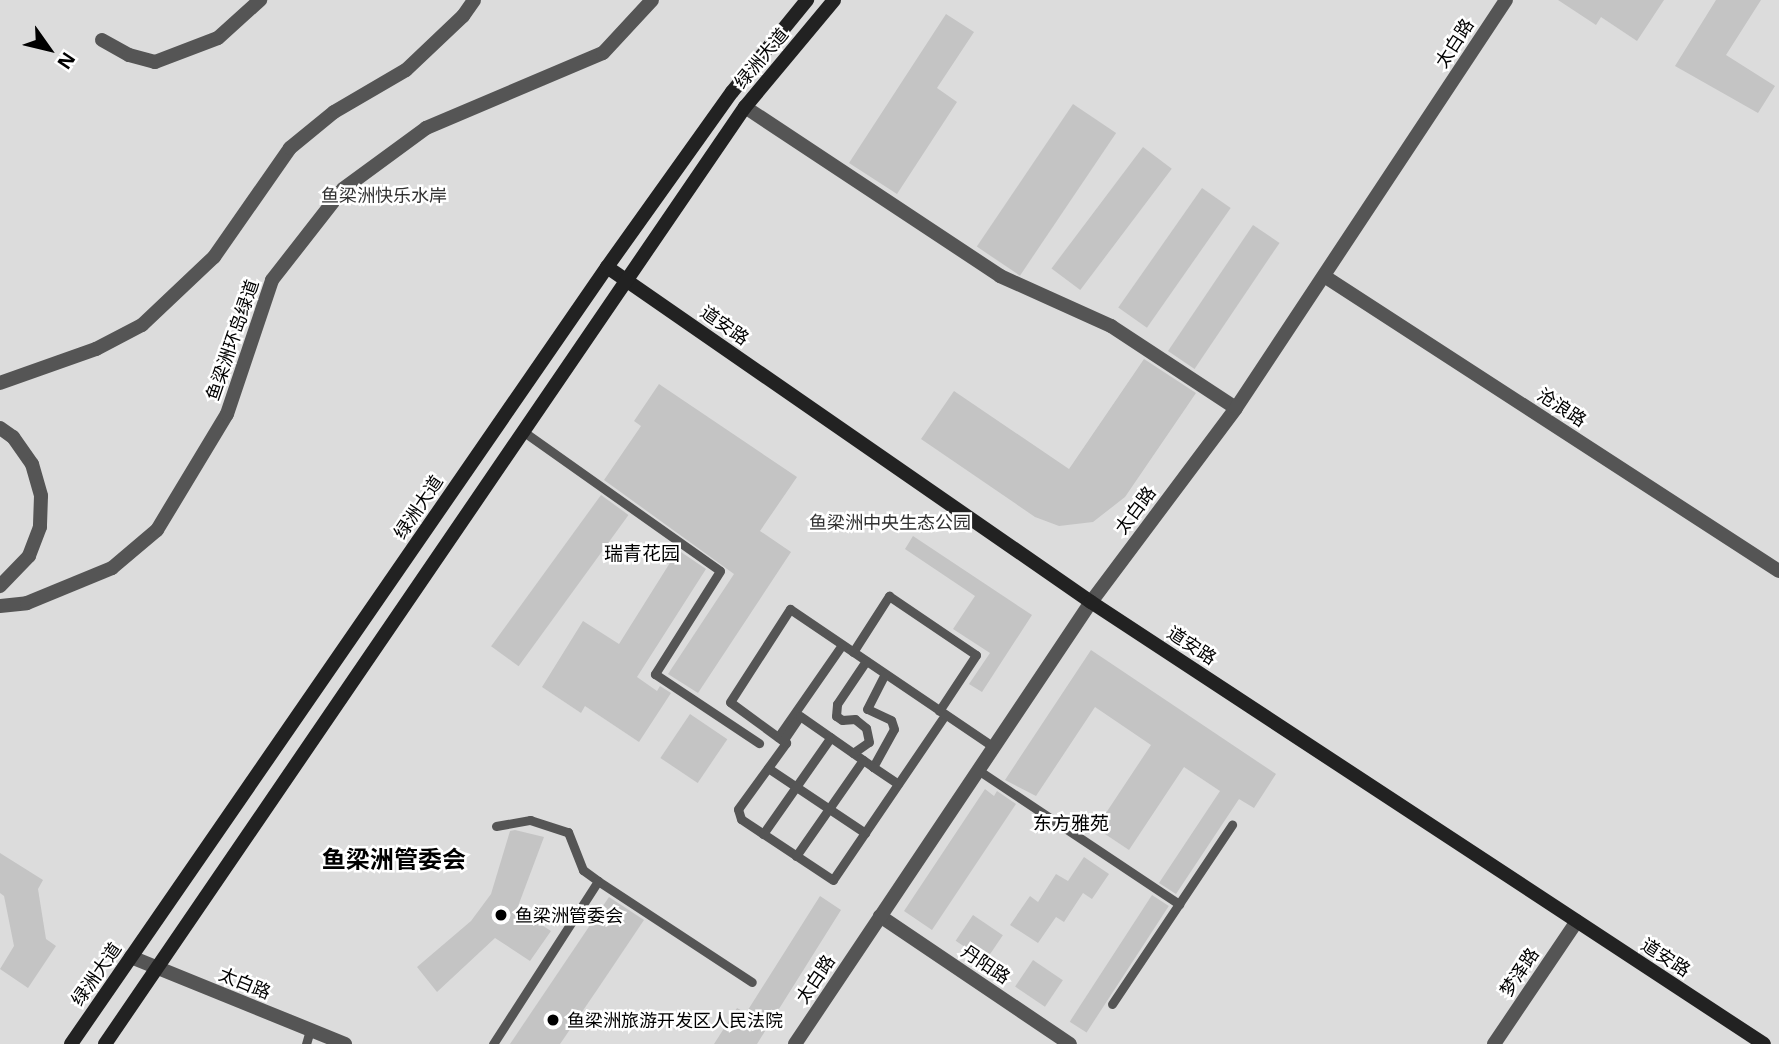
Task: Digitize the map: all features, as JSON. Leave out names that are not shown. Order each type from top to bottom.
[{"type":"main road","name":"绿洲大道","points":[[71,1044],[607,267],[732,92],[807,0]]},
{"type":"main road","name":"绿洲大道","points":[[105,1044],[746,107],[834,0]]},
{"type":"main road","name":"道安路","points":[[607,267],[1091,602],[1764,1044]]},
{"type":"street","points":[[102,40],[129,55],[155,62],[218,38],[260,0]]},
{"type":"street","points":[[0,383],[96,349],[142,325],[214,257],[289,148],[334,112],[405,69],[463,16],[474,0]]},
{"type":"street","name":"鱼梁洲环岛绿道","points":[[0,606],[27,603],[112,568],[157,530],[227,414],[272,280],[343,189],[426,128],[603,53],[652,0]]},
{"type":"street","name":"太白路","points":[[795,1044],[1091,602],[1237,408],[1506,0]]},
{"type":"street","points":[[746,107],[1000,276],[1111,326],[1237,408]]},
{"type":"street","name":"沧浪路","points":[[1324,276],[1779,571]]},
{"type":"street","points":[[0,428],[13,437],[32,464],[41,496],[40,527],[29,556],[0,586]]},
{"type":"street","name":"丹阳路","points":[[880,916],[1070,1044]]},
{"type":"street","name":"梦泽路","points":[[1494,1044],[1577,921]]},
{"type":"street","name":"太白路","points":[[131,957],[308,1037],[345,1044]]},
{"type":"lane","points":[[524,432],[720,571],[655,674],[759,743]]},
{"type":"lane","points":[[853,652],[890,596],[976,655],[942,713],[898,784],[832,880],[740,819],[738,809],[786,743],[730,702],[790,609],[942,713],[994,747]]},
{"type":"lane","points":[[780,739],[842,645]]},
{"type":"lane","points":[[853,752],[869,742],[866,727],[855,719],[842,720],[836,716],[837,704],[866,661]]},
{"type":"lane","points":[[873,767],[894,729],[891,720],[867,709],[885,674]]},
{"type":"lane","points":[[780,739],[800,716],[898,784]]},
{"type":"lane","points":[[763,834],[831,737]]},
{"type":"lane","points":[[796,856],[863,760]]},
{"type":"lane","points":[[768,768],[865,833]]},
{"type":"lane","points":[[978,770],[1179,904]]},
{"type":"lane","points":[[496,826],[530,820],[568,832],[583,870],[752,982]]},
{"type":"lane","points":[[1112,1004],[1232,825]]},
{"type":"lane","points":[[493,1044],[598,880]]},
{"type":"green space","name":"鱼梁洲中央生态公园","points":[[0,0],[1779,0],[1779,1044],[0,1044]]},
{"type":"building","points":[[1558,0],[1664,0],[1637,41],[1601,17],[1596,25]]},
{"type":"building","points":[[1716,0],[1761,0],[1726,55],[1775,86],[1758,113],[1675,66]]},
{"type":"building","points":[[946,14],[974,32],[937,88],[957,102],[897,194],[849,163]]},
{"type":"building","points":[[1073,104],[1116,133],[1020,276],[977,247]]},
{"type":"building","points":[[1143,147],[1172,169],[1080,290],[1052,268]]},
{"type":"building","points":[[1202,188],[1231,208],[1147,328],[1118,308]]},
{"type":"building","points":[[1253,225],[1280,243],[1195,369],[1168,351]]},
{"type":"building","points":[[1144,359],[1196,393],[1125,497],[1093,522],[1059,526],[1035,517],[921,439],[954,391],[1069,469]]},
{"type":"building","points":[[659,384],[797,477],[760,531],[791,552],[698,693],[668,674],[734,574],[604,480],[641,426],[634,421]]},
{"type":"building","points":[[601,495],[629,515],[519,666],[491,646]]},
{"type":"building","points":[[913,536],[1032,615],[982,692],[969,684],[990,653],[953,629],[975,596],[905,549]]},
{"type":"building","points":[[678,550],[706,569],[637,677],[657,691],[660,686],[671,693],[639,742],[585,706],[581,713],[542,687],[583,621],[619,644]]},
{"type":"building","points":[[1091,650],[1276,774],[1254,808],[1239,799],[1176,894],[1159,883],[1220,791],[1184,767],[1129,850],[1096,828],[1151,745],[1095,707],[1036,796],[1005,780]]},
{"type":"building","points":[[690,714],[727,739],[698,783],[660,758]]},
{"type":"building","points":[[985,789],[994,796],[997,791],[1016,804],[932,930],[904,911]]},
{"type":"building","name":"鱼梁洲管委会","points":[[510,831],[544,837],[517,909],[551,931],[530,961],[495,938],[437,992],[417,967],[471,921],[491,894]]},
{"type":"building","points":[[0,853],[43,880],[38,889],[46,939],[56,946],[28,988],[0,969],[14,946],[4,896],[0,893]]},
{"type":"building","points":[[1084,857],[1109,874],[1092,899],[1083,893],[1064,922],[1056,917],[1038,943],[1010,925],[1030,896],[1038,902],[1056,874],[1068,881]]},
{"type":"building","points":[[1152,895],[1169,906],[1087,1033],[1070,1022]]},
{"type":"building","points":[[820,896],[841,910],[757,1044],[714,1044],[737,1008],[746,1013]]},
{"type":"building","points":[[609,897],[644,920],[597,990],[560,1044],[510,1044]]},
{"type":"building","points":[[973,915],[1003,935],[986,961],[956,941]]},
{"type":"building","points":[[1033,960],[1063,980],[1045,1007],[1015,987]]},
{"type":"place","name":"鱼梁洲管委会","points":[[501,915]]},
{"type":"place","name":"鱼梁洲旅游开发区人民法院","points":[[553,1020]]},
{"type":"district","name":"瑞青花园","points":[[642,554]]},
{"type":"district","name":"东方雅苑","points":[[1071,824]]},
{"type":"district","name":"鱼梁洲管委会","points":[[394,859]]},
{"type":"park label","name":"鱼梁洲快乐水岸","points":[[384,195]]}]
